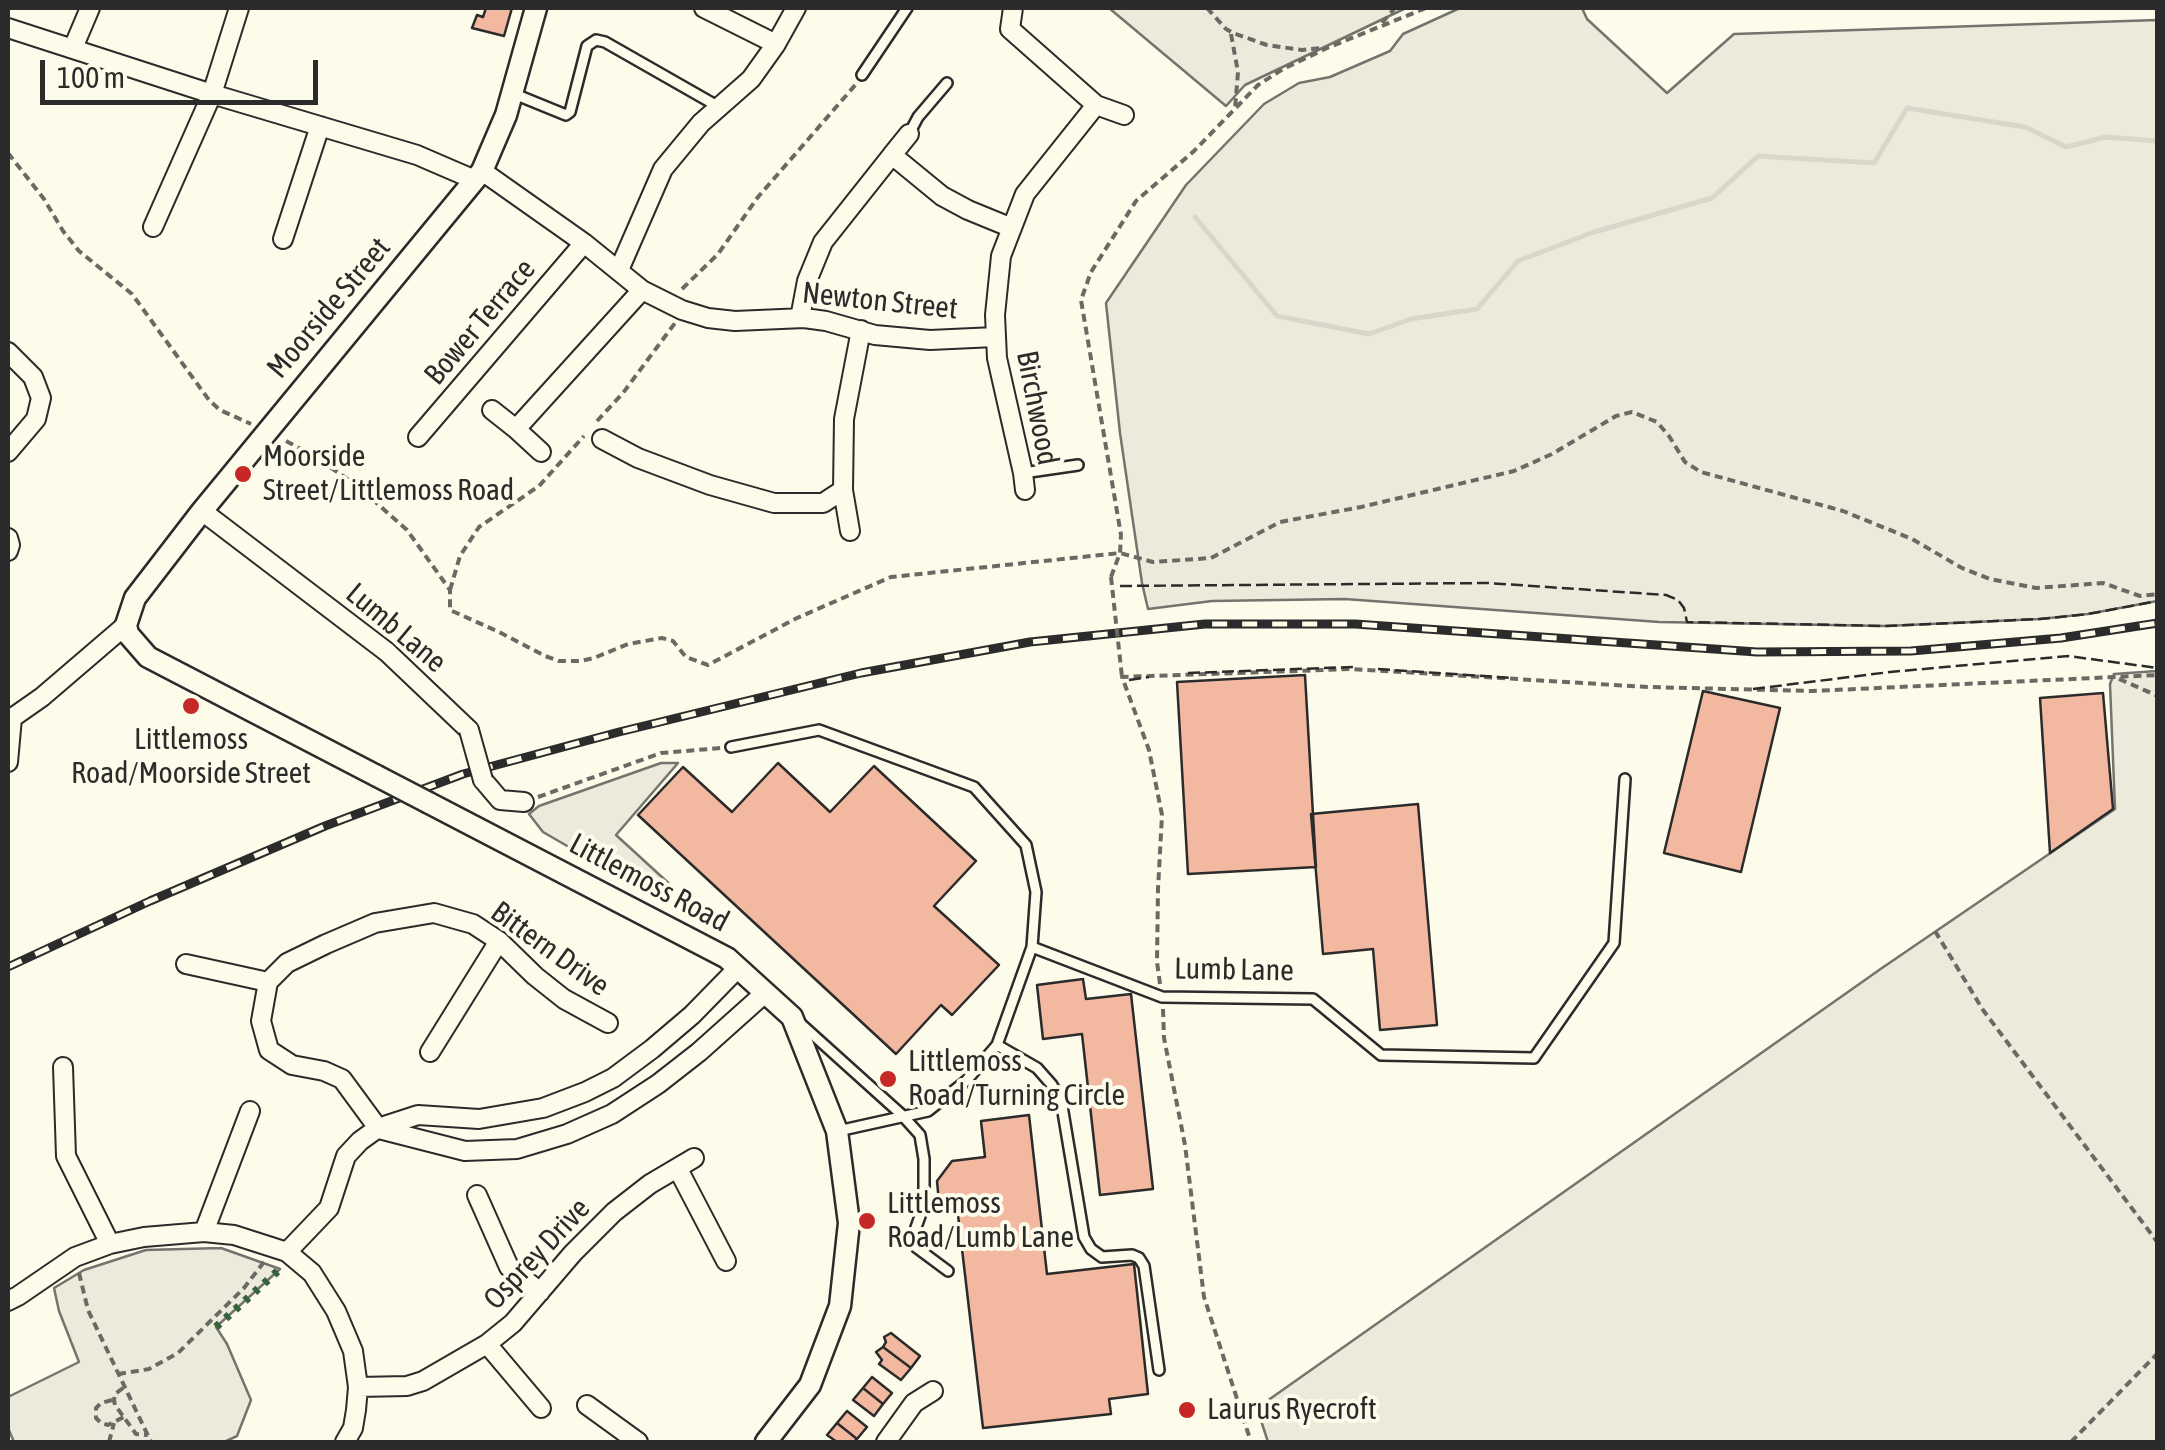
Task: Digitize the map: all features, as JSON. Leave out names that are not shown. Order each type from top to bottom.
[{"type":"street","points":[[73,48],[90,8]]},
{"type":"street","points":[[153,228],[212,94],[239,8]]},
{"type":"street","name":"Moorside Street","points":[[126,626],[135,598],[202,511],[479,176],[506,116],[536,8]]},
{"type":"street","points":[[704,8],[776,44]]},
{"type":"street","points":[[618,270],[663,169],[702,123],[751,79],[796,8]]},
{"type":"street","points":[[1013,8],[1010,28],[1096,104],[1124,116]]},
{"type":"street","name":"Newton Street","points":[[8,28],[479,176],[584,243],[642,290],[675,307],[708,318],[800,318],[874,335],[930,340],[995,337],[1001,256],[1025,194],[1096,104]]},
{"type":"street","points":[[283,239],[320,126]]},
{"type":"street","points":[[800,318],[807,281],[824,242],[909,134]]},
{"type":"street","points":[[892,154],[942,196],[1012,228]]},
{"type":"street","name":"Bower Terrace","points":[[418,437],[584,243]]},
{"type":"street","points":[[516,429],[642,290]]},
{"type":"street","points":[[850,531],[843,490],[844,419],[862,330]]},
{"type":"street","name":"Birchwood","points":[[995,337],[996,358],[1024,482]]},
{"type":"street","points":[[8,352],[33,378],[41,398],[36,419],[8,452]]},
{"type":"street","points":[[492,410],[541,452]]},
{"type":"street","points":[[602,438],[638,458],[710,485],[774,503],[823,503],[843,490]]},
{"type":"street","name":"Lumb Lane","points":[[202,511],[388,652],[469,730],[483,780],[500,800],[524,802]]},
{"type":"street","points":[[8,538],[8,551]]},
{"type":"street","points":[[8,762],[10,717],[42,697],[126,626]]},
{"type":"street","name":"Littlemoss Road","points":[[126,626],[128,634],[148,656],[727,958],[792,1017],[838,1131],[849,1222],[840,1306],[810,1385],[766,1442]]},
{"type":"street","name":"Bittern Drive","points":[[268,982],[287,964],[375,923],[434,913],[473,924],[500,941],[564,999],[608,1023]]},
{"type":"street","points":[[430,1052],[500,941]]},
{"type":"street","points":[[186,964],[268,982],[261,1021],[269,1050],[292,1064],[324,1070],[342,1079],[378,1128],[464,1151],[516,1149],[567,1134],[612,1114],[700,1052],[765,993]]},
{"type":"street","points":[[287,1252],[329,1208],[346,1156],[378,1128],[418,1116],[480,1120],[543,1108],[585,1092],[613,1078],[652,1049],[692,1016],[737,969]]},
{"type":"street","points":[[63,1066],[66,1156],[110,1244]]},
{"type":"street","points":[[204,1232],[250,1111]]},
{"type":"street","name":"Osprey Drive","points":[[358,1387],[407,1386],[423,1381],[486,1344],[514,1324],[573,1253],[614,1212],[650,1184],[686,1164],[726,1261]]},
{"type":"street","points":[[478,1196],[510,1267],[540,1292]]},
{"type":"street","points":[[8,1301],[75,1257],[144,1237],[204,1232],[234,1235],[287,1252],[312,1273],[336,1311],[354,1351],[358,1387],[352,1428],[345,1442]]},
{"type":"street","points":[[486,1344],[541,1408]]},
{"type":"street","points":[[886,1442],[914,1403],[933,1392]]},
{"type":"street","points":[[587,1404],[638,1442]]},
{"type":"lane","points":[[862,76],[908,8]]},
{"type":"lane","points":[[512,93],[566,115],[587,46],[596,40],[720,108]]},
{"type":"lane","points":[[909,134],[947,83]]},
{"type":"lane","points":[[1024,482],[1078,465]]},
{"type":"lane","points":[[730,747],[819,730],[974,787],[1026,845],[1036,892],[1032,947],[997,1046],[950,1096],[928,1111],[838,1131]]},
{"type":"lane","name":"Lumb Lane","points":[[1032,947],[1162,998],[1312,999],[1381,1055],[1534,1058],[1614,942],[1625,779]]},
{"type":"lane","points":[[792,1017],[920,1135],[924,1206],[914,1242],[948,1271]]},
{"type":"lane","points":[[997,1046],[1037,1068],[1061,1100],[1084,1237],[1091,1249],[1102,1256],[1132,1255],[1144,1266],[1159,1370]]},
{"type":"path","points":[[1207,8],[1230,32],[1267,45],[1302,50],[1327,48]]},
{"type":"path","points":[[1381,25],[1396,8]]},
{"type":"path","points":[[1252,1442],[1204,1298],[1185,1145],[1164,1038],[1157,962],[1162,815],[1149,750],[1122,677],[1112,577],[1121,535],[1081,300],[1091,272],[1136,201],[1194,150],[1258,85],[1327,48],[1426,8]]},
{"type":"path","points":[[1230,32],[1238,72],[1235,109]]},
{"type":"path","points":[[862,76],[758,197],[675,307],[678,320],[623,393],[539,486],[479,527],[460,556],[450,590],[450,610],[559,661],[580,662],[628,644],[662,638],[673,641],[686,658],[708,665],[797,618],[891,577],[1120,553],[1153,562],[1210,558],[1280,522],[1514,471],[1552,454],[1616,416],[1632,412],[1658,422],[1684,462],[1701,472],[1843,511],[1912,539],[1990,580],[2036,588],[2103,583],[2140,596],[2158,594]]},
{"type":"path","points":[[8,154],[79,251],[132,294],[220,410],[312,455],[380,504],[407,530],[450,590]]},
{"type":"path","points":[[1122,677],[1352,669],[1648,688],[1795,690],[2158,675]]},
{"type":"path","points":[[2114,677],[2158,696]]},
{"type":"path","points":[[524,802],[660,753],[730,747]]},
{"type":"path","points":[[1935,931],[1983,1010],[2158,1243]]},
{"type":"path","points":[[118,1374],[149,1369],[178,1354],[244,1288],[263,1263],[287,1252]]},
{"type":"path","points":[[75,1257],[88,1310],[151,1442]]},
{"type":"path","points":[[2070,1442],[2158,1353]]},
{"type":"path","points":[[114,1400],[124,1388]]},
{"type":"path","points":[[114,1400],[136,1434],[148,1435]]},
{"type":"path","points":[[114,1400],[96,1408],[96,1418],[101,1423],[114,1424]]},
{"type":"path","points":[[109,1442],[114,1424],[124,1416]]},
{"type":"shaded area","points":[[1109,8],[1406,8],[1245,85],[1226,106]]},
{"type":"shaded area","points":[[1460,8],[1582,8],[1587,19],[1667,93],[1734,34],[2157,20],[2157,601],[2040,619],[1886,626],[1659,622],[1345,599],[1212,601],[1148,609],[1120,433],[1106,303],[1186,185],[1264,104],[1299,83],[1330,77],[1390,51],[1403,34]]},
{"type":"shaded area","points":[[2157,671],[2157,1442],[1268,1442],[1257,1408],[1882,968],[2115,809],[2110,684],[2114,674]]},
{"type":"shaded area","points":[[661,763],[678,763],[616,835],[675,889],[631,883],[543,832],[529,814],[539,806]]},
{"type":"shaded area","points":[[221,1248],[280,1269],[216,1327],[251,1400],[237,1436],[224,1442],[14,1442],[8,1428],[8,1397],[79,1362],[54,1288],[84,1270],[146,1250]]},
{"type":"building","points":[[486,8],[512,8],[504,36],[472,28],[477,15],[483,17]]},
{"type":"building","points":[[1305,675],[1316,867],[1188,874],[1177,682]]},
{"type":"building","points":[[1703,691],[1780,708],[1741,872],[1664,853]]},
{"type":"building","points":[[2103,693],[2113,809],[2050,853],[2040,698]]},
{"type":"building","points":[[778,763],[830,812],[874,766],[976,861],[934,906],[999,965],[952,1015],[941,1005],[896,1054],[638,815],[683,767],[732,812]]},
{"type":"building","points":[[1418,804],[1437,1025],[1380,1030],[1373,949],[1323,954],[1311,814]]},
{"type":"building","points":[[1083,979],[1086,999],[1131,994],[1153,1189],[1100,1195],[1082,1034],[1043,1039],[1037,985]]},
{"type":"building","points":[[1029,1115],[1047,1274],[1134,1264],[1148,1394],[1109,1399],[1111,1414],[983,1428],[958,1215],[939,1203],[937,1181],[952,1161],[985,1157],[981,1121]]},
{"type":"building","points":[[891,1333],[920,1356],[911,1368],[883,1347],[884,1337]]},
{"type":"building","points":[[883,1347],[911,1368],[901,1380],[879,1364],[882,1360],[876,1352]]},
{"type":"building","points":[[872,1377],[892,1393],[883,1404],[863,1388]]},
{"type":"building","points":[[863,1388],[883,1404],[874,1416],[853,1400]]},
{"type":"building","points":[[847,1411],[867,1427],[857,1439],[837,1423]]},
{"type":"building","points":[[837,1423],[857,1439],[837,1442],[827,1435]]},
{"type":"waterway","points":[[1195,217],[1277,316],[1369,334],[1411,319],[1477,309],[1518,261],[1591,233],[1712,198],[1758,156],[1874,163],[1907,108],[2025,127],[2066,147],[2106,137],[2158,141]]},
{"type":"railway","points":[[8,967],[325,826],[463,774],[861,673],[1030,642],[1205,624],[1355,624],[1757,652],[1911,651],[2061,638],[2158,623]]},
{"type":"hedge","points":[[216,1327],[280,1269]]},
{"type":"fence","points":[[1120,586],[1488,583],[1666,595],[1678,600],[1687,622],[1886,626],[2040,619],[2158,601]]},
{"type":"fence","points":[[1753,689],[2068,656],[2158,668]]},
{"type":"fence","points":[[1188,673],[1353,667]]},
{"type":"fence","points":[[1378,669],[1513,678]]},
{"type":"fence","points":[[1129,680],[1149,677]]},
{"type":"place","name":"Moorside Street/Littlemoss Road","points":[[243,474]]},
{"type":"place","name":"Littlemoss Road/Moorside Street","points":[[191,706]]},
{"type":"place","name":"Littlemoss Road/Turning Circle","points":[[888,1079]]},
{"type":"place","name":"Littlemoss Road/Lumb Lane","points":[[867,1221]]},
{"type":"place","name":"Laurus Ryecroft","points":[[1187,1410]]}]
